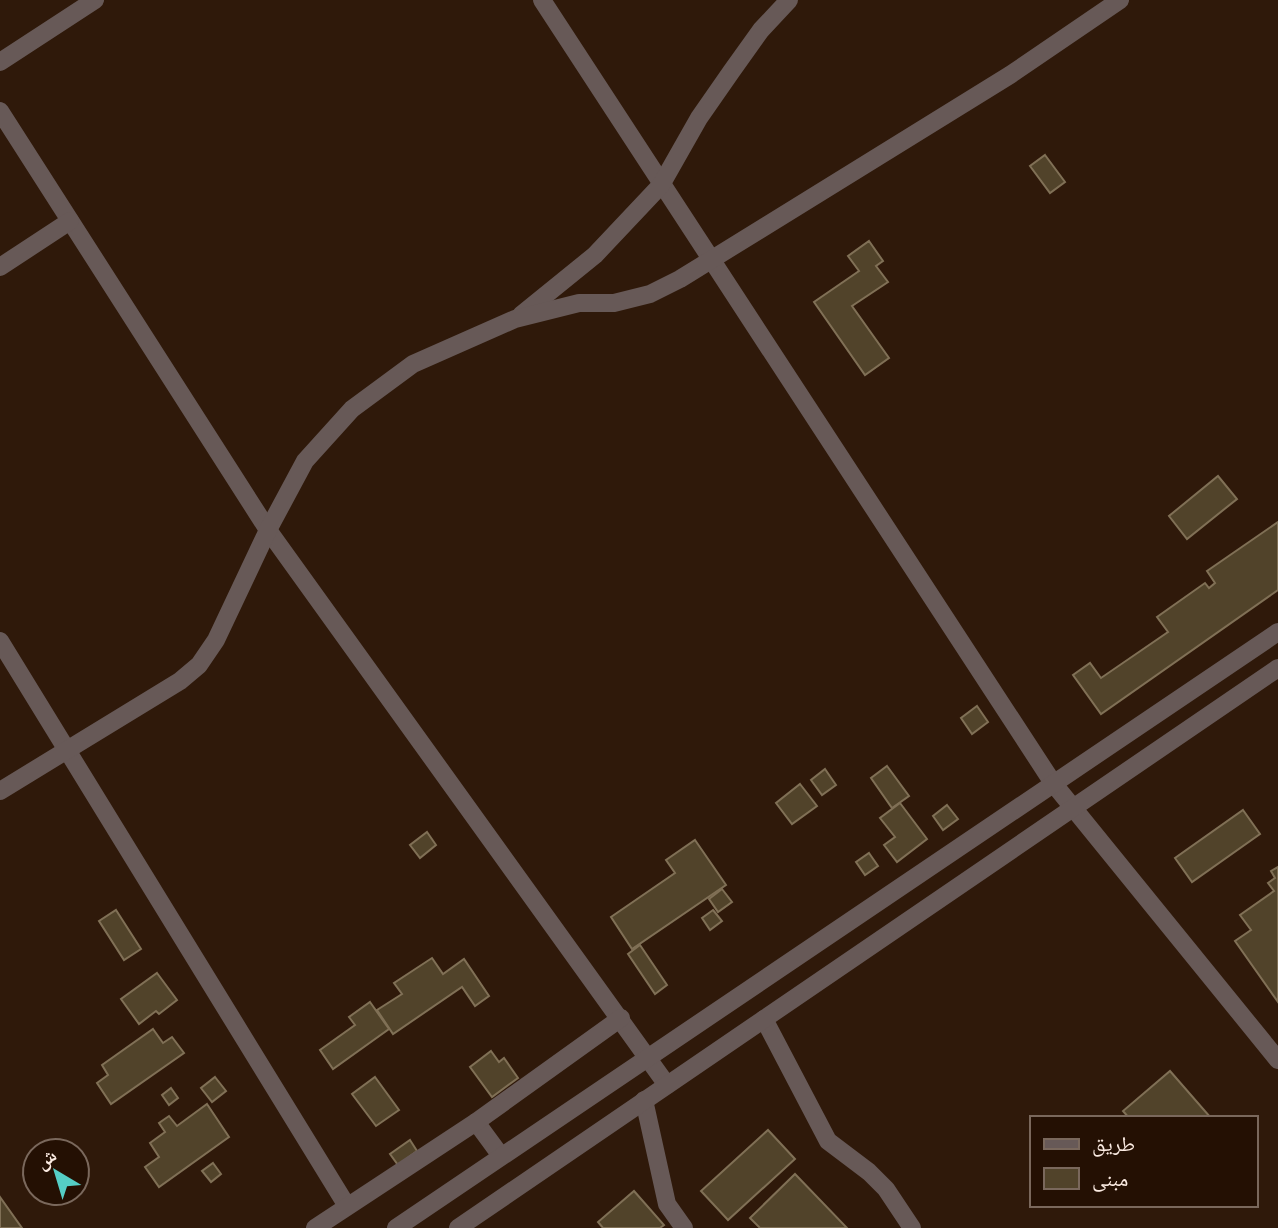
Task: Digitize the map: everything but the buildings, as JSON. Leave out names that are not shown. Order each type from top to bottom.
[{"type":"street","points":[[0,62],[95,0]]},
{"type":"street","points":[[542,0],[1053,783],[1278,1060]]},
{"type":"street","points":[[515,319],[595,255],[661,185],[699,118],[761,30],[789,0]]},
{"type":"street","points":[[0,791],[180,681],[200,665],[216,640],[268,530],[305,461],[352,409],[413,365],[515,319],[579,303],[614,303],[650,294],[680,279],[1010,75],[1120,0]]},
{"type":"street","points":[[0,111],[268,530],[667,1085]]},
{"type":"street","points":[[0,267],[70,220]]},
{"type":"street","points":[[396,1228],[1278,632]]},
{"type":"street","points":[[0,641],[347,1206]]},
{"type":"street","points":[[458,1228],[1278,668]]},
{"type":"street","points":[[315,1228],[477,1122],[621,1018]]},
{"type":"street","points":[[764,1019],[828,1141],[869,1172],[886,1189],[912,1228]]},
{"type":"street","points":[[644,1100],[667,1204],[684,1228]]},
{"type":"street","points":[[477,1122],[501,1156]]}]
